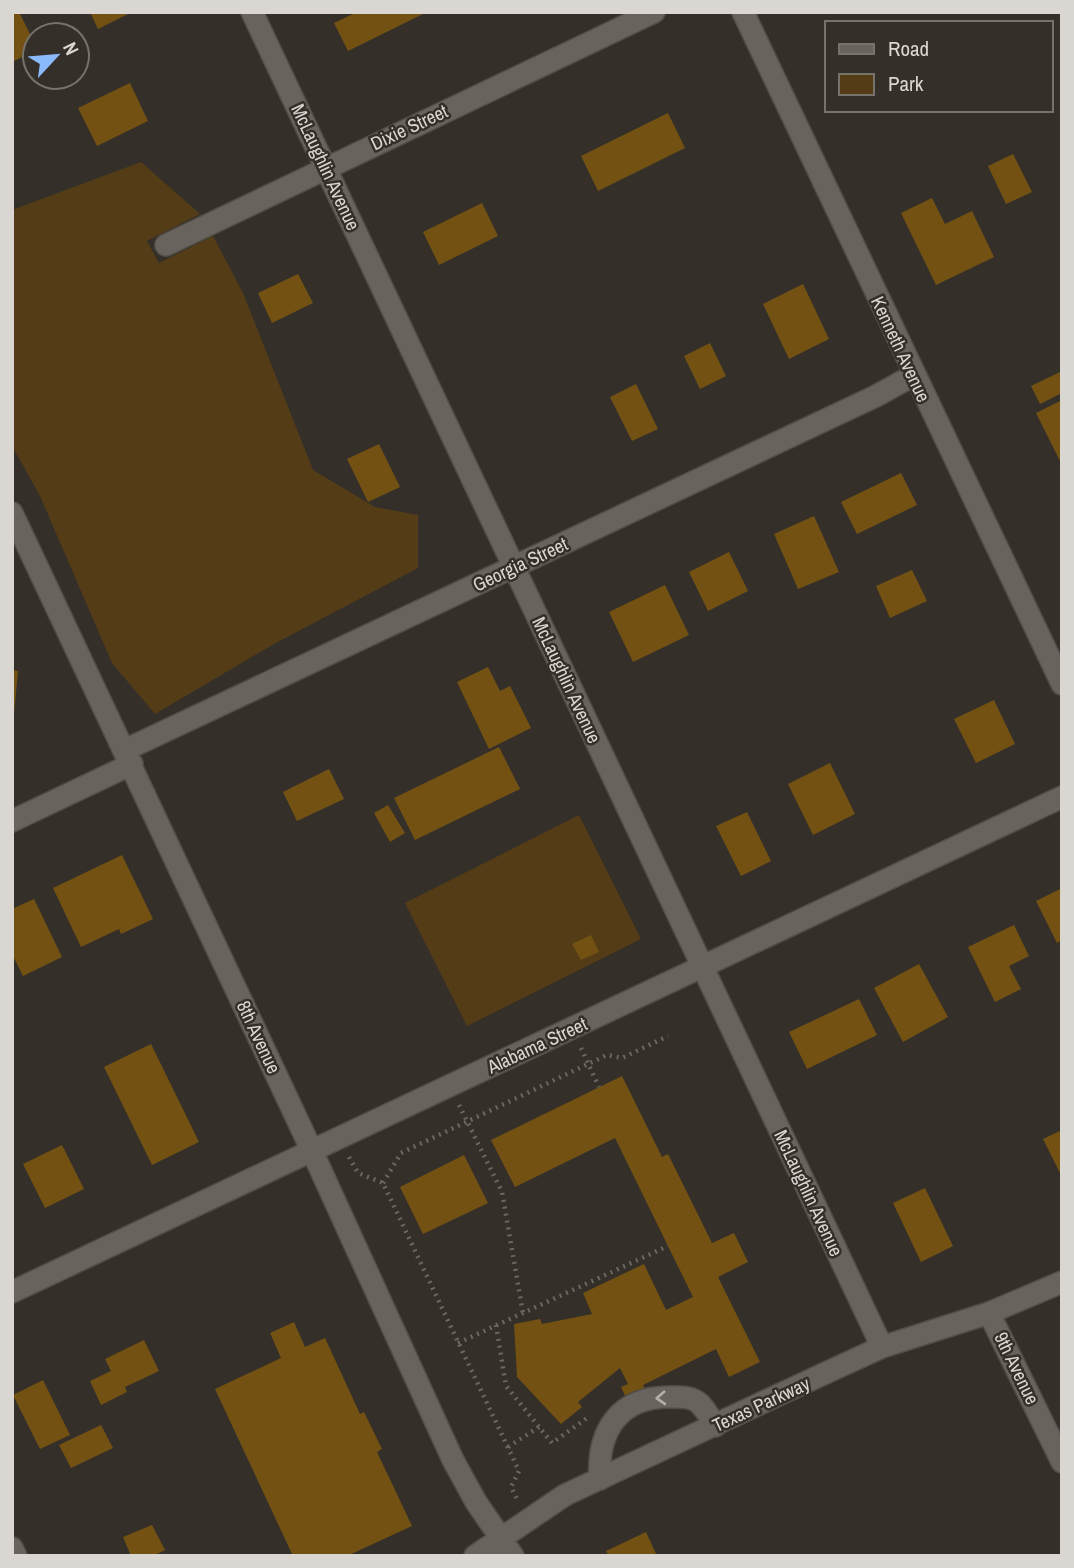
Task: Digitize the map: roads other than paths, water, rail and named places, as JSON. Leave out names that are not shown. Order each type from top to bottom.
[{"type":"street","name":"McLaughlin Avenue","points":[[253,12],[883,1347]]},
{"type":"street","name":"Dixie Street","points":[[166,245],[654,12]]},
{"type":"street","name":"Kenneth Avenue","points":[[743,12],[1062,684]]},
{"type":"street","name":"Georgia Street","points":[[12,821],[128,757],[514,567],[914,375]]},
{"type":"street","name":"8th Avenue","points":[[12,513],[312,1151],[453,1460],[476,1502],[508,1548]]},
{"type":"street","name":"Alabama Street","points":[[12,1292],[1062,797]]},
{"type":"street","name":"Texas Parkway","points":[[475,1556],[508,1548],[527,1520],[565,1495],[883,1347],[989,1313],[1062,1282]]},
{"type":"street","name":"9th Avenue","points":[[989,1313],[1062,1462]]},
{"type":"street","points":[[600,1479],[598,1455],[608,1429],[623,1411],[643,1400],[692,1398],[700,1404],[715,1426]]},
{"type":"street","points":[[12,1548],[16,1556]]}]
